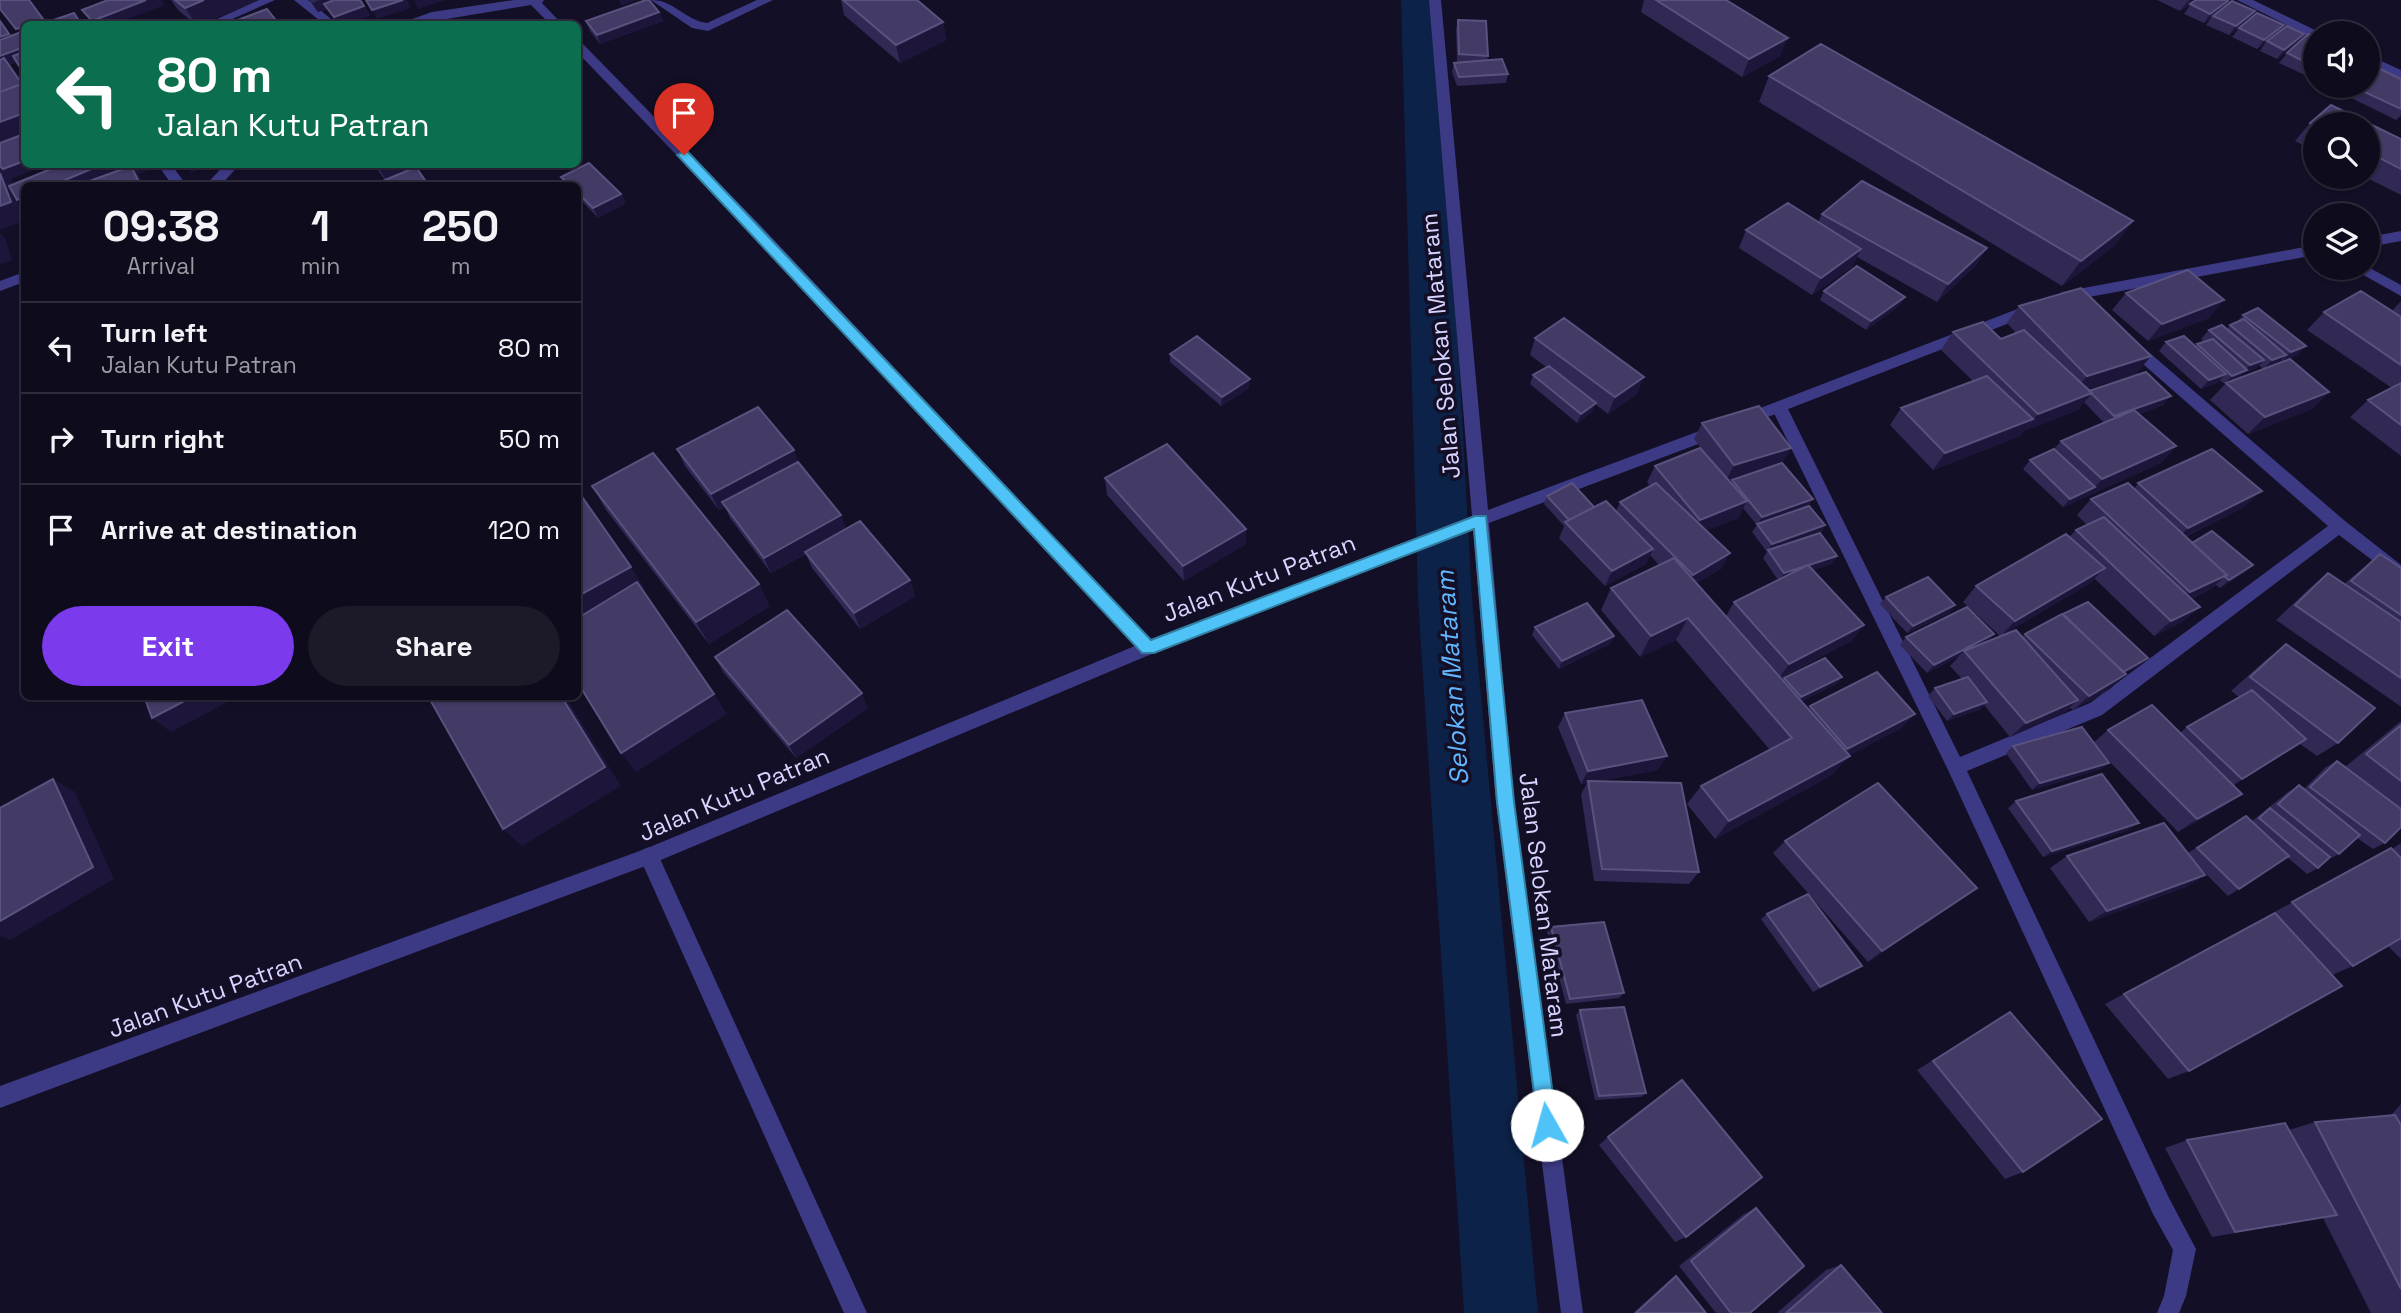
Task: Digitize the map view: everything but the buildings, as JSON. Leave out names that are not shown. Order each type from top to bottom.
[{"type":"street","points":[[219,21],[269,0]]},
{"type":"street","points":[[300,0],[327,21]]},
{"type":"street","points":[[657,0],[696,25],[708,27],[767,0]]},
{"type":"street","name":"Jalan Selokan Mataram","points":[[1435,0],[1505,802],[1572,1313]]},
{"type":"street","points":[[2243,0],[2303,28]]},
{"type":"street","points":[[414,21],[536,1],[553,21]]},
{"type":"street","points":[[581,49],[754,227],[1148,648]]},
{"type":"street","points":[[2380,65],[2401,75]]},
{"type":"street","points":[[166,168],[178,182]]},
{"type":"street","points":[[215,182],[230,168]]},
{"type":"street","points":[[2380,240],[2401,236]]},
{"type":"street","name":"Jalan Kutu Patran","points":[[1,1094],[649,856],[1148,648],[1355,566],[1779,407],[2071,293],[2303,252]]},
{"type":"street","points":[[0,286],[21,278]]},
{"type":"street","points":[[2380,280],[2401,291]]},
{"type":"street","points":[[2071,293],[2092,311]]},
{"type":"street","points":[[2123,338],[2339,526],[2401,575]]},
{"type":"street","points":[[1779,407],[1956,767],[2161,1206],[2185,1249],[2175,1296],[2168,1313]]},
{"type":"street","points":[[1956,767],[2096,709],[2339,526]]},
{"type":"street","points":[[649,856],[856,1313]]},
{"type":"waterway","name":"Selokan Mataram","points":[[1420,0],[1445,598],[1501,1313]]},
{"type":"route","points":[[684,155],[1148,648],[1355,566],[1481,520],[1505,802],[1547,1125]]}]
